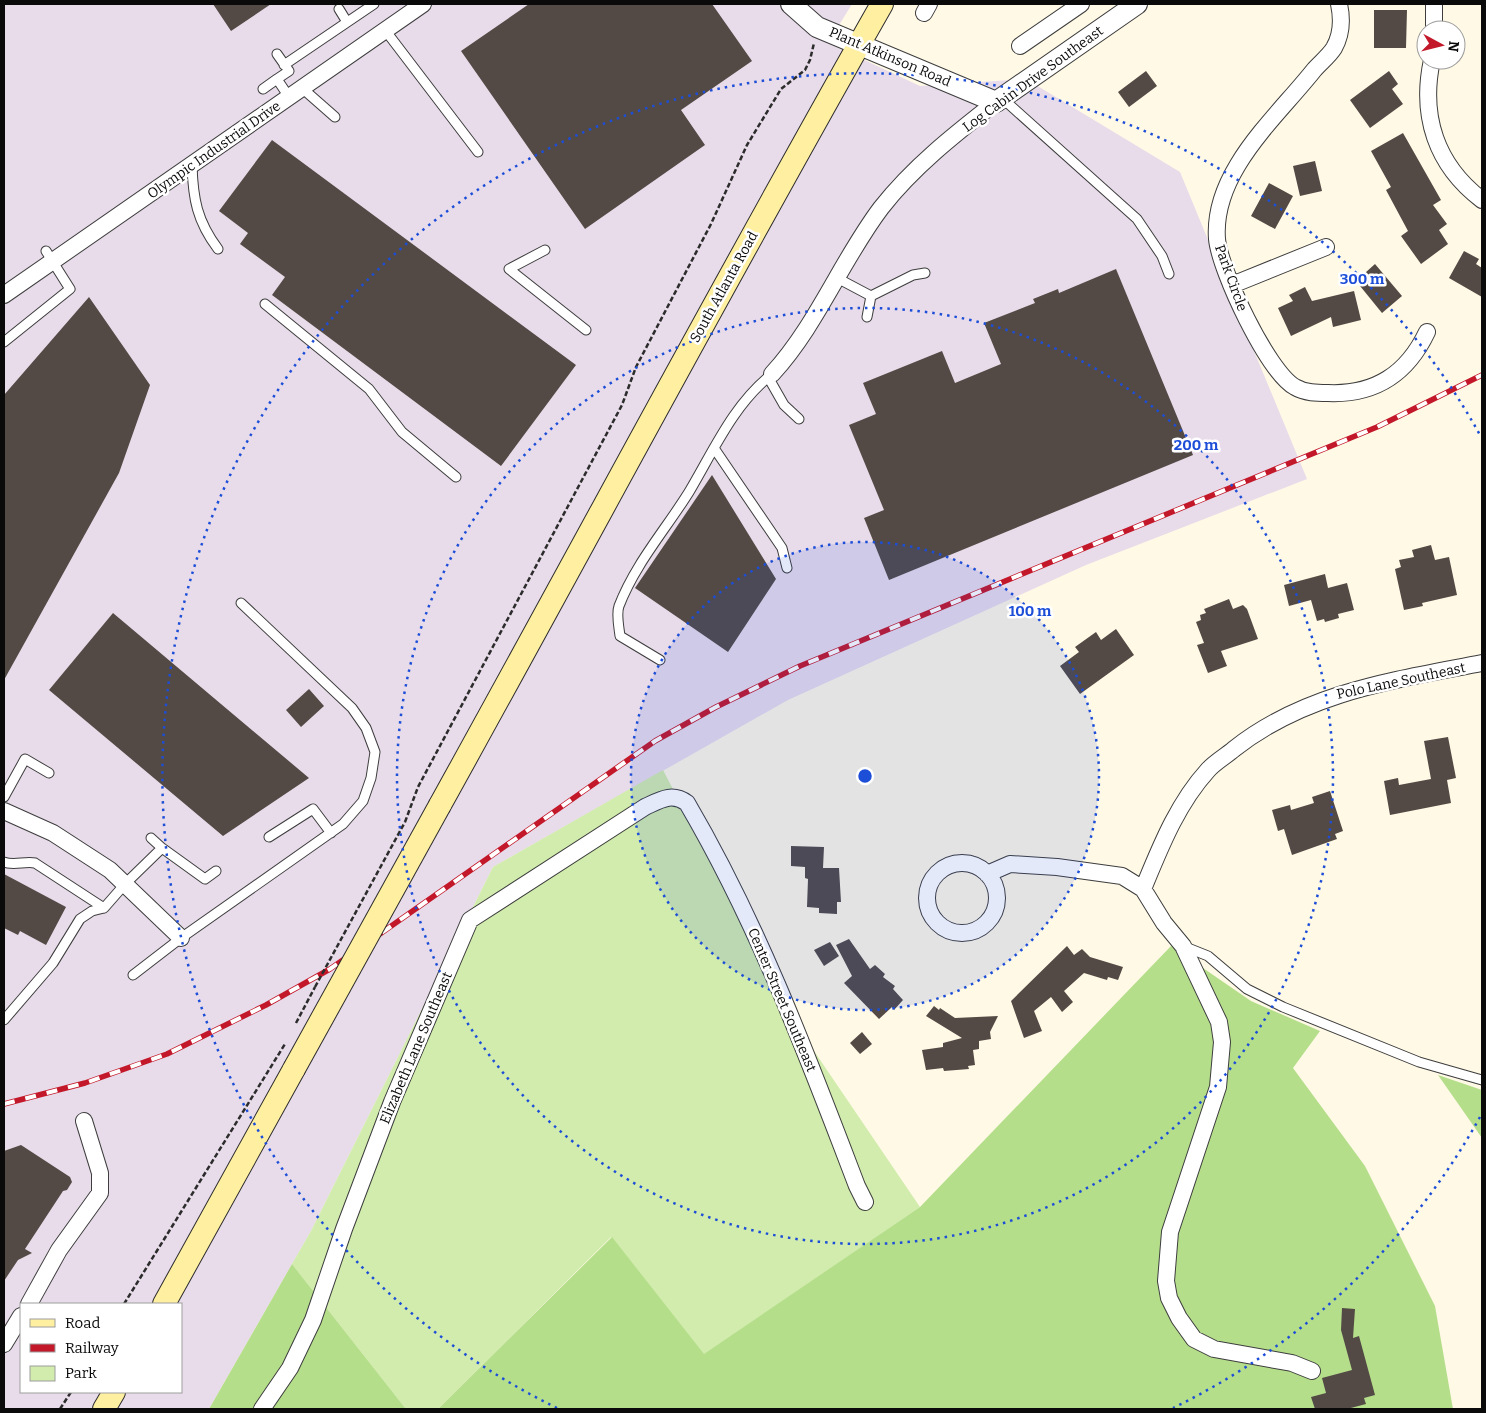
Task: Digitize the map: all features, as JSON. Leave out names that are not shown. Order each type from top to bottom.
[{"type":"main road","name":"South Atlanta Road","points":[[165,1303],[569,572],[686,354],[882,4]]},
{"type":"main road","points":[[104,1409],[113,1393]]},
{"type":"street","name":"Plant Atkinson Road","points":[[791,4],[817,27],[999,100]]},
{"type":"street","points":[[1020,46],[1081,4]]},
{"type":"street","name":"Log Cabin Drive Southeast","points":[[770,375],[803,335],[882,208],[906,181],[943,144],[999,100],[1137,4]]},
{"type":"street","name":"Park Circle","points":[[1339,4],[1342,18],[1334,48],[1274,115],[1240,161],[1229,180],[1217,222],[1217,241],[1232,285],[1256,336],[1281,376],[1295,387],[1308,392],[1343,393],[1360,391],[1375,386],[1408,363],[1418,351],[1427,332]]},
{"type":"street","points":[[1434,4],[1434,20]]},
{"type":"street","name":"Olympic Industrial Drive","points":[[4,295],[50,257],[192,166],[419,5]]},
{"type":"street","points":[[1431,70],[1428,94],[1431,129],[1439,149],[1454,172],[1469,190],[1482,200]]},
{"type":"street","points":[[1232,285],[1326,247]]},
{"type":"street","name":"Polo Lane Southeast","points":[[1143,890],[1162,844],[1187,797],[1208,769],[1266,726],[1313,703],[1337,694],[1377,684],[1482,664]]},
{"type":"street","name":"Elizabeth Lane Southeast","points":[[262,1409],[290,1368],[313,1320],[344,1229],[392,1102],[470,920],[645,807],[673,796],[687,803]]},
{"type":"street","name":"Center Street Southeast","points":[[687,803],[726,873],[795,1022],[857,1186],[865,1202]]},
{"type":"street","points":[[4,811],[53,833],[110,870],[181,938]]},
{"type":"street","points":[[964,862],[988,874],[994,884],[996,901],[990,918],[979,928],[964,932],[951,931],[934,919],[927,903],[928,888],[940,870],[964,862]]},
{"type":"street","points":[[988,874],[1010,864],[1057,867],[1122,876],[1143,890],[1164,923],[1183,946],[1219,1022],[1222,1042],[1218,1087],[1170,1232],[1166,1281],[1169,1298],[1179,1318],[1194,1338],[1214,1349],[1266,1357],[1312,1371]]},
{"type":"street","points":[[30,1303],[59,1250],[100,1193],[100,1173],[84,1121]]},
{"type":"street","points":[[4,1344],[20,1318]]},
{"type":"lane","points":[[284,64],[374,4]]},
{"type":"lane","points":[[339,9],[347,22]]},
{"type":"lane","points":[[385,30],[478,152]]},
{"type":"lane","points":[[263,88],[289,71],[277,54]]},
{"type":"lane","points":[[277,79],[335,117]]},
{"type":"lane","points":[[999,100],[1137,219],[1162,256],[1169,274]]},
{"type":"lane","points":[[192,166],[193,199],[208,236],[218,249]]},
{"type":"lane","points":[[545,250],[509,268],[586,330]]},
{"type":"lane","points":[[4,342],[70,289],[50,257]]},
{"type":"lane","points":[[871,296],[913,275],[925,272]]},
{"type":"lane","points":[[837,278],[871,296]]},
{"type":"lane","points":[[867,317],[871,296]]},
{"type":"lane","points":[[265,304],[369,389],[402,432],[456,477]]},
{"type":"lane","points":[[660,660],[620,636],[618,608],[645,558],[689,492],[746,398],[770,375],[784,405],[799,419]]},
{"type":"lane","points":[[714,448],[782,548],[787,568]]},
{"type":"lane","points":[[133,975],[181,938],[343,824],[363,801],[371,778],[375,752],[369,736],[352,708],[241,603]]},
{"type":"lane","points":[[4,797],[25,759],[49,773]]},
{"type":"lane","points":[[269,837],[313,809],[331,833]]},
{"type":"lane","points":[[151,838],[205,878],[216,871]]},
{"type":"lane","points":[[4,1020],[53,963],[80,919],[92,911],[104,908],[125,884],[162,848]]},
{"type":"lane","points":[[4,862],[9,864],[35,863],[104,908]]},
{"type":"lane","points":[[1183,946],[1208,956],[1247,989],[1283,1007],[1419,1062],[1482,1080]]},
{"type":"path","points":[[292,1030],[405,822],[418,788],[622,405],[636,367],[711,224],[747,145],[781,89],[805,70],[810,60],[817,27]]},
{"type":"path","points":[[125,1303],[188,1198],[255,1095],[288,1038]]},
{"type":"path","points":[[60,1409],[70,1393]]},
{"type":"shaded area","points":[[4,4],[852,4],[828,43],[920,86],[1026,79],[1180,172],[1307,479],[1086,565],[788,700],[493,867],[311,1231],[209,1409],[4,1409]]},
{"type":"green space","points":[[663,770],[795,1023],[920,1207],[704,1355],[611,1237],[438,1409],[406,1409],[292,1264],[311,1231],[493,867]]},
{"type":"green space","points":[[1171,946],[1251,1001],[1320,1031],[1293,1068],[1365,1166],[1435,1306],[1453,1409],[438,1409],[612,1237],[704,1354],[920,1207]]},
{"type":"green space","points":[[1438,1075],[1482,1090],[1482,1138]]},
{"type":"green space","points":[[292,1264],[406,1409],[209,1409]]},
{"type":"building","points":[[213,4],[271,4],[231,31]]},
{"type":"building","points":[[529,4],[712,4],[752,61],[681,110],[705,145],[585,229],[461,51]]},
{"type":"building","points":[[1374,10],[1407,10],[1406,48],[1374,48]]},
{"type":"building","points":[[1146,71],[1157,86],[1129,107],[1118,92]]},
{"type":"building","points":[[1389,71],[1398,84],[1392,89],[1403,104],[1370,128],[1350,100]]},
{"type":"building","points":[[1403,133],[1441,200],[1433,205],[1447,224],[1439,230],[1448,244],[1421,264],[1401,236],[1408,231],[1386,190],[1391,187],[1371,151]]},
{"type":"building","points":[[272,140],[576,365],[501,466],[272,295],[285,277],[240,244],[248,233],[219,211]]},
{"type":"building","points":[[1315,161],[1322,191],[1300,196],[1293,166]]},
{"type":"building","points":[[1269,183],[1293,196],[1275,229],[1251,216]]},
{"type":"building","points":[[1464,251],[1479,259],[1476,264],[1482,268],[1482,297],[1449,278]]},
{"type":"building","points":[[1375,264],[1402,296],[1382,313],[1356,281]]},
{"type":"building","points":[[1116,269],[1193,455],[889,580],[864,518],[884,510],[849,425],[876,414],[863,383],[942,351],[955,383],[1001,364],[984,323],[1035,303],[1033,299],[1058,289],[1059,293]]},
{"type":"building","points":[[1305,287],[1312,301],[1354,291],[1361,320],[1333,327],[1331,317],[1291,336],[1278,308],[1293,301],[1289,295]]},
{"type":"building","points":[[89,297],[150,385],[119,473],[4,680],[4,395]]},
{"type":"building","points":[[712,475],[776,579],[728,652],[635,588]]},
{"type":"building","points":[[1431,545],[1435,560],[1449,557],[1457,595],[1422,603],[1423,606],[1404,610],[1395,569],[1401,567],[1399,560],[1414,557],[1412,550]]},
{"type":"building","points":[[1325,574],[1328,588],[1347,583],[1354,610],[1338,614],[1339,618],[1325,622],[1324,619],[1317,621],[1311,600],[1289,606],[1284,585]]},
{"type":"building","points":[[1229,599],[1233,609],[1243,605],[1247,609],[1258,639],[1221,651],[1227,666],[1208,673],[1197,645],[1204,643],[1196,622],[1201,620],[1200,615],[1206,613],[1204,609]]},
{"type":"building","points":[[113,613],[309,778],[223,836],[49,690]]},
{"type":"building","points":[[1116,629],[1134,655],[1080,694],[1060,666],[1079,652],[1075,647],[1096,632],[1101,640]]},
{"type":"building","points":[[309,689],[324,706],[301,727],[286,710]]},
{"type":"building","points":[[1448,737],[1456,778],[1447,780],[1451,803],[1390,815],[1384,781],[1398,778],[1399,785],[1431,779],[1424,741]]},
{"type":"building","points":[[1330,791],[1343,831],[1335,834],[1337,839],[1292,855],[1284,829],[1278,831],[1272,810],[1290,805],[1291,810],[1314,803],[1312,797]]},
{"type":"building","points":[[791,846],[824,847],[823,868],[839,868],[841,902],[837,902],[837,914],[819,913],[819,908],[807,907],[808,879],[805,878],[805,867],[791,866]]},
{"type":"building","points":[[4,874],[66,907],[46,945],[20,931],[18,935],[4,928]]},
{"type":"building","points":[[849,939],[870,969],[875,965],[885,974],[883,977],[895,986],[893,989],[903,1000],[894,1010],[892,1007],[879,1019],[844,983],[852,976],[836,945]]},
{"type":"building","points":[[830,942],[839,956],[824,966],[814,950]]},
{"type":"building","points":[[1067,946],[1074,955],[1082,949],[1090,957],[1123,967],[1118,980],[1108,977],[1107,980],[1084,973],[1064,991],[1073,1002],[1062,1012],[1051,997],[1034,1011],[1042,1031],[1024,1038],[1011,1001]]},
{"type":"building","points":[[934,1006],[955,1018],[998,1016],[990,1032],[991,1039],[979,1041],[979,1049],[973,1050],[975,1065],[968,1066],[969,1069],[944,1071],[943,1068],[926,1070],[922,1050],[943,1047],[943,1043],[962,1038],[926,1016]]},
{"type":"building","points":[[862,1032],[872,1044],[860,1054],[850,1043]]},
{"type":"building","points":[[21,1145],[70,1177],[72,1182],[67,1190],[63,1191],[25,1249],[32,1253],[18,1260],[4,1281],[4,1151]]},
{"type":"building","points":[[1342,1308],[1355,1309],[1353,1338],[1359,1336],[1375,1395],[1364,1398],[1366,1404],[1347,1409],[1315,1409],[1311,1397],[1326,1393],[1322,1378],[1352,1370],[1341,1330]]},
{"type":"railway","points":[[4,1104],[85,1083],[167,1054],[266,1005],[330,969],[655,741],[716,707],[800,666],[1377,427],[1482,375]]}]
